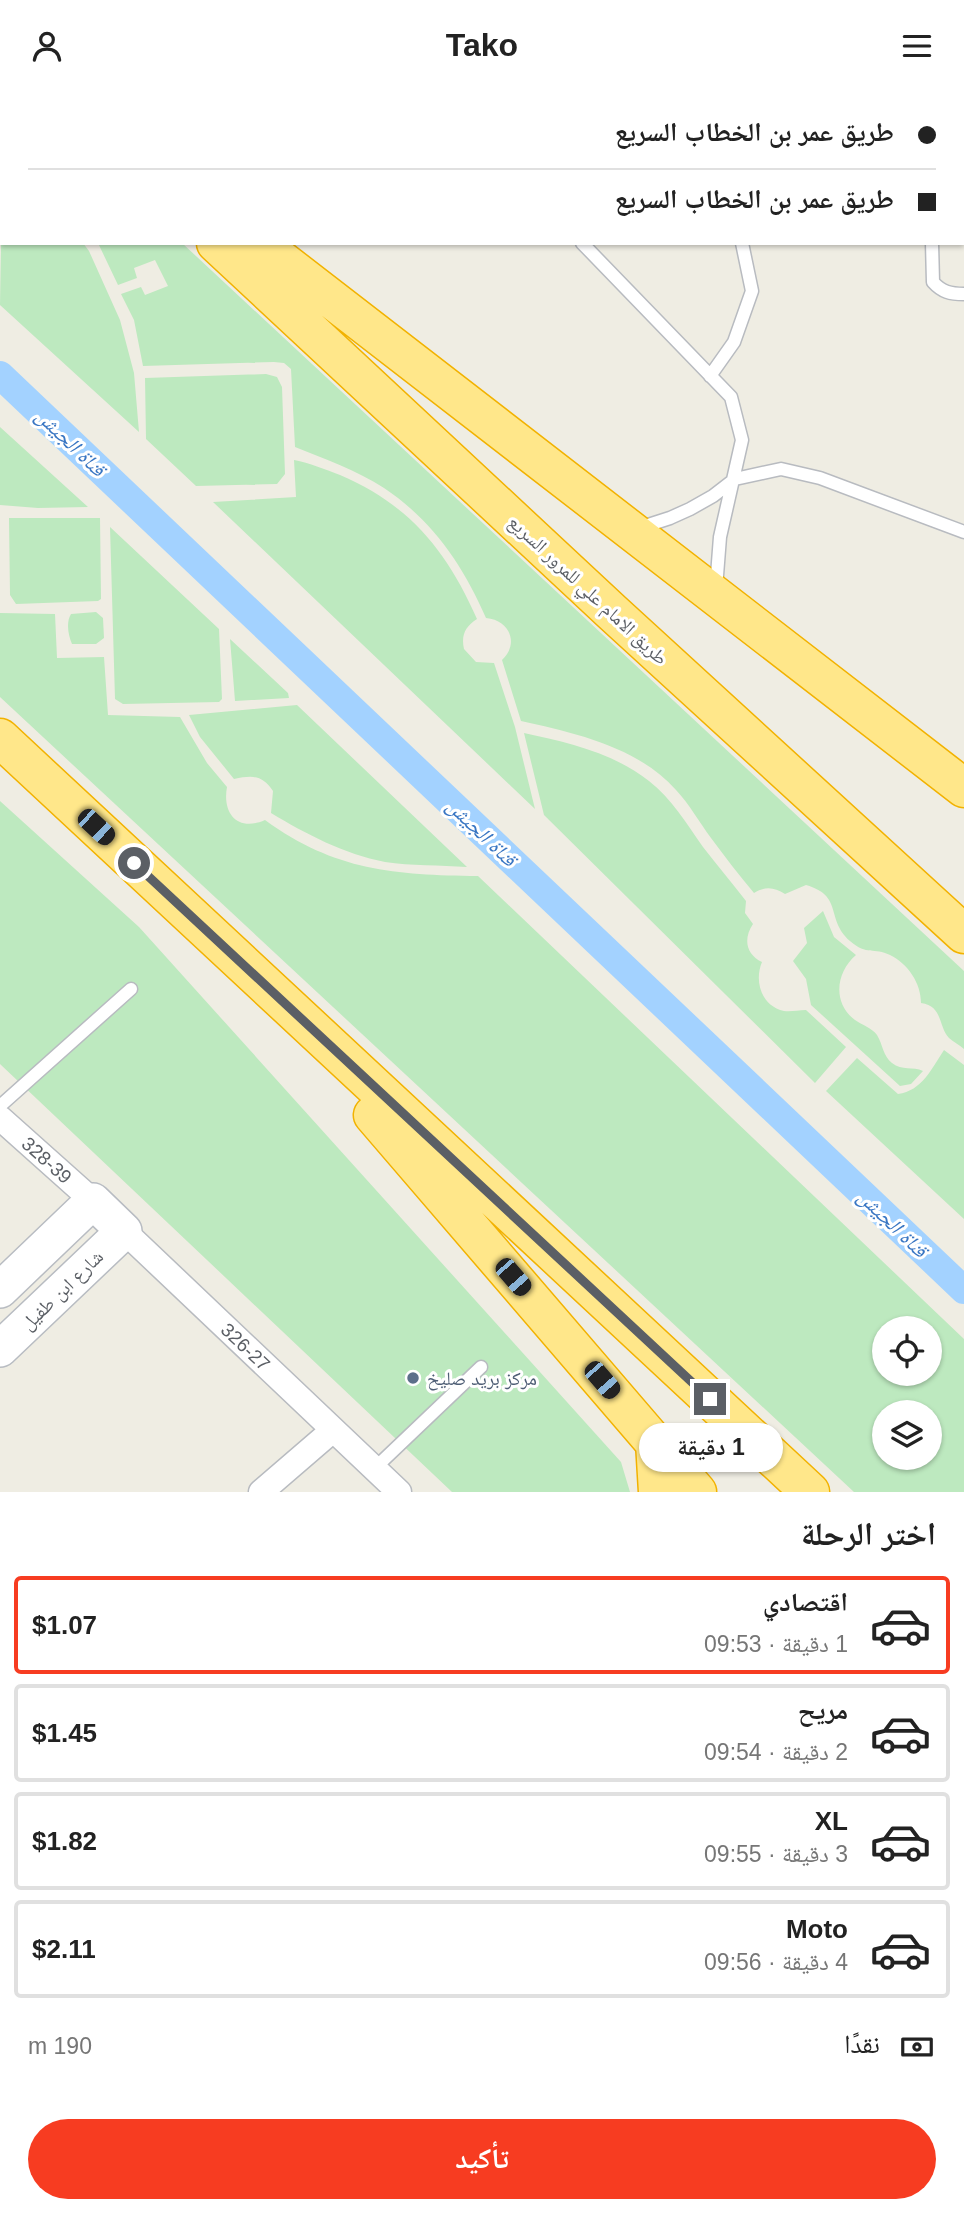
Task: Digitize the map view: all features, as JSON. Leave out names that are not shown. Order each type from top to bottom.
[{"type":"highway","name":"طريق الامام علي للمرور السريع","points":[[218,245],[642,640],[964,934]]},
{"type":"highway","points":[[262,245],[964,788]]},
{"type":"highway","points":[[0,738],[810,1492]]},
{"type":"highway","points":[[249,969],[697,1492]]},
{"type":"highway","points":[[654,1442],[658,1492]]},
{"type":"street","name":"328-39","points":[[0,1118],[93,1201]]},
{"type":"street","name":"326-27","points":[[93,1201],[399,1492]]},
{"type":"street","points":[[0,1290],[93,1201]]},
{"type":"street","name":"شارع ابن طفيل","points":[[0,1349],[124,1231]]},
{"type":"street","points":[[261,1492],[333,1430]]},
{"type":"lane","points":[[584,245],[731,397],[742,440],[720,537],[715,596]]},
{"type":"lane","points":[[710,376],[734,342],[752,291],[742,245]]},
{"type":"lane","points":[[932,245],[933,282],[939,290],[964,294]]},
{"type":"lane","points":[[629,530],[690,509],[735,479],[781,469],[820,478],[964,532]]},
{"type":"lane","points":[[0,1106],[131,989]]},
{"type":"lane","points":[[374,1468],[481,1367]]},
{"type":"green space","points":[[1,245],[84,245],[120,320],[134,373],[139,432],[0,305]]},
{"type":"green space","points":[[99,245],[184,245],[964,971],[964,1049],[949,1038],[937,1012],[921,1003],[916,981],[902,963],[884,953],[856,946],[842,933],[825,895],[806,885],[785,894],[770,888],[754,893],[686,802],[661,775],[624,752],[604,744],[521,721],[502,660],[510,647],[509,633],[501,623],[486,618],[456,562],[431,529],[417,514],[384,488],[340,465],[295,447],[291,369],[284,363],[274,362],[143,366],[134,320],[121,294],[141,287],[145,295],[168,286],[155,260],[134,268],[137,278],[118,285]]},
{"type":"green space","points":[[266,374],[277,377],[282,387],[285,474],[277,484],[196,486],[146,439],[145,378]]},
{"type":"green space","points":[[0,427],[88,507],[38,508],[0,505]]},
{"type":"green space","points":[[294,460],[340,475],[365,487],[406,516],[439,551],[477,619],[465,632],[464,649],[476,662],[494,663],[515,727],[535,809],[213,502],[296,497]]},
{"type":"green space","points":[[9,518],[100,518],[101,599],[16,604],[10,595]]},
{"type":"green space","points":[[110,527],[219,629],[222,699],[219,702],[123,704],[115,699]]},
{"type":"green space","points":[[96,612],[103,618],[104,638],[96,644],[72,644],[68,629],[71,614]]},
{"type":"green space","points":[[0,613],[55,614],[57,658],[104,657],[108,715],[180,717],[207,763],[227,787],[227,805],[234,818],[240,822],[247,824],[265,820],[316,850],[367,867],[420,874],[478,876],[940,1316],[872,1316],[872,1386],[942,1386],[942,1318],[964,1339],[964,1492],[854,1492],[0,697]]},
{"type":"green space","points":[[230,639],[288,693],[289,698],[235,701]]},
{"type":"green space","points":[[297,705],[467,867],[385,862],[340,849],[298,828],[271,813],[273,791],[265,782],[252,777],[234,779],[200,737],[189,715]]},
{"type":"green space","points":[[524,733],[573,745],[621,763],[649,781],[672,803],[746,901],[745,913],[753,924],[747,941],[752,955],[762,962],[759,985],[765,998],[770,1004],[784,1011],[806,1010],[846,1047],[815,1083],[544,815]]},
{"type":"green space","points":[[0,801],[139,927],[621,1462],[630,1492],[452,1492],[0,1064]]},
{"type":"green space","points":[[823,911],[834,937],[856,955],[844,970],[841,979],[839,988],[843,1005],[855,1020],[877,1035],[892,1063],[923,1071],[911,1084],[900,1086],[811,1005],[806,979],[793,961],[807,943],[804,928]]},
{"type":"green space","points":[[944,1050],[964,1065],[964,1219],[826,1091],[857,1058],[898,1094],[906,1092],[926,1078]]},
{"type":"waterway","name":"قناة الجيش","points":[[0,375],[964,1290]]},
{"type":"place","name":"مركز بريد صليخ","points":[[413,1378]]},
{"type":"route","points":[[134,863],[710,1399]]}]
